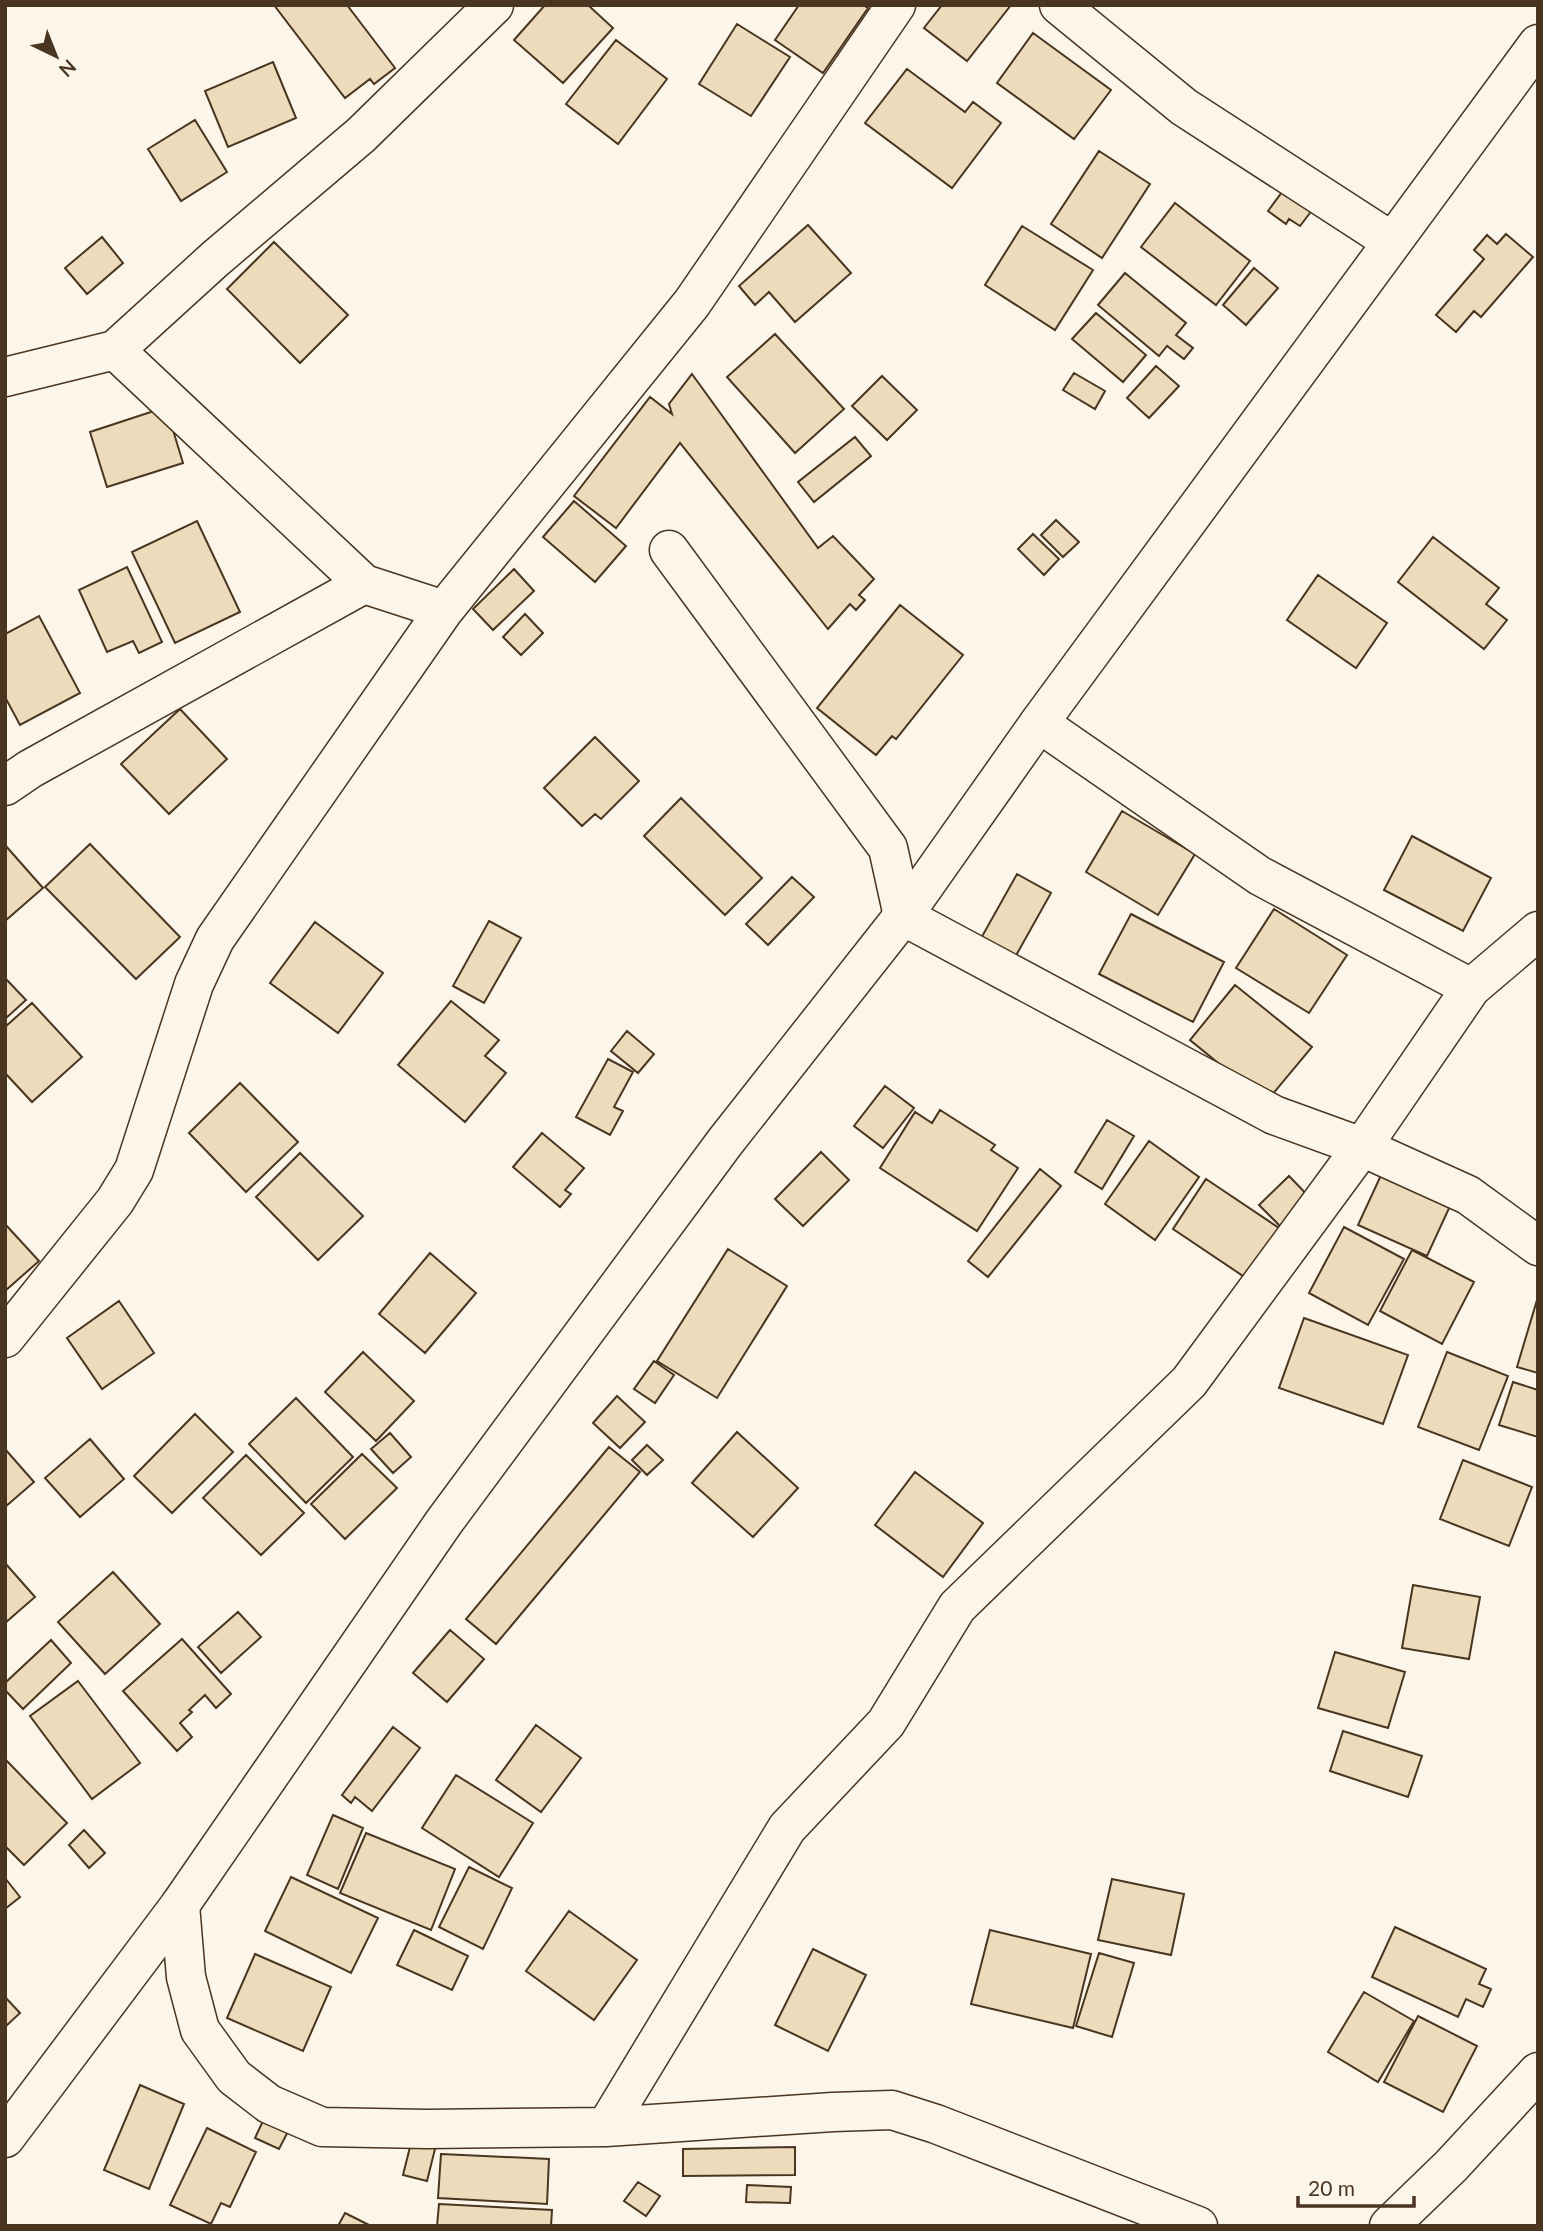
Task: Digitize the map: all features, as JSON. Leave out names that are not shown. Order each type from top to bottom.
[{"type":"street","points":[[5,377],[115,349],[215,259],[361,135],[494,5]]},
{"type":"street","points":[[5,1338],[115,1201],[134,1170],[194,984],[215,939],[444,610],[692,303],[896,5]]},
{"type":"street","points":[[1059,5],[1184,107],[1391,241]]},
{"type":"street","points":[[5,2138],[180,1905],[444,1522],[726,1142],[903,915],[1039,723],[1538,44]]},
{"type":"street","points":[[115,349],[364,584],[444,610]]},
{"type":"street","points":[[668,550],[888,848],[903,915],[1274,1115],[1362,1147],[1468,1195],[1538,1246]]},
{"type":"street","points":[[5,786],[30,769],[364,584]]},
{"type":"street","points":[[1039,723],[1259,876],[1471,988]]},
{"type":"street","points":[[606,2127],[788,1828],[886,1723],[957,1607],[1189,1382],[1362,1147],[1471,988],[1538,931]]},
{"type":"street","points":[[180,1905],[186,1977],[200,2030],[234,2077],[269,2104],[322,2127],[606,2127],[892,2110],[936,2124],[1188,2224]]},
{"type":"street","points":[[1390,2226],[1451,2166],[1538,2072]]},
{"type":"building","points":[[274,5],[347,5],[395,68],[374,84],[370,79],[345,98]]},
{"type":"building","points":[[545,5],[588,5],[613,28],[563,83],[514,40]]},
{"type":"building","points":[[799,5],[863,5],[868,8],[823,73],[775,40]]},
{"type":"building","points":[[942,5],[1011,5],[967,61],[924,28]]},
{"type":"building","points":[[737,24],[790,57],[751,116],[699,84]]},
{"type":"building","points":[[1033,33],[1111,90],[1074,139],[997,83]]},
{"type":"building","points":[[616,40],[667,79],[618,144],[566,104]]},
{"type":"building","points":[[273,62],[296,118],[228,147],[205,91]]},
{"type":"building","points":[[907,69],[965,112],[973,102],[1001,123],[952,188],[865,123]]},
{"type":"building","points":[[195,120],[227,172],[181,201],[148,149]]},
{"type":"building","points":[[1099,151],[1150,184],[1102,258],[1051,224]]},
{"type":"building","points":[[1288,184],[1316,205],[1300,226],[1289,219],[1286,224],[1268,211]]},
{"type":"building","points":[[1175,203],[1250,261],[1216,305],[1141,247]]},
{"type":"building","points":[[808,225],[851,273],[795,322],[769,292],[755,305],[739,286]]},
{"type":"building","points":[[1022,226],[1093,270],[1055,330],[985,285]]},
{"type":"building","points":[[1506,234],[1533,257],[1481,317],[1474,311],[1456,332],[1436,315],[1484,259],[1474,250],[1487,235],[1497,244]]},
{"type":"building","points":[[102,237],[123,263],[87,294],[65,268]]},
{"type":"building","points":[[274,242],[348,315],[300,363],[227,289]]},
{"type":"building","points":[[1254,268],[1278,288],[1246,325],[1223,305]]},
{"type":"building","points":[[1125,273],[1186,323],[1176,335],[1193,348],[1184,359],[1167,346],[1159,356],[1098,305]]},
{"type":"building","points":[[1096,313],[1146,355],[1123,382],[1072,339]]},
{"type":"building","points":[[775,334],[844,409],[795,453],[727,377]]},
{"type":"building","points":[[1156,366],[1179,386],[1149,418],[1127,398]]},
{"type":"building","points":[[1074,373],[1105,391],[1095,409],[1063,390]]},
{"type":"building","points":[[692,374],[818,548],[833,536],[874,579],[859,595],[865,600],[856,610],[850,604],[828,629],[680,443],[616,528],[574,496],[650,397],[672,414],[669,404]]},
{"type":"building","points":[[882,376],[917,410],[887,440],[852,406]]},
{"type":"building","points":[[166,407],[183,463],[107,487],[90,432]]},
{"type":"building","points":[[855,437],[871,456],[814,502],[798,482]]},
{"type":"building","points":[[574,501],[626,546],[595,582],[543,537]]},
{"type":"building","points":[[1056,520],[1079,542],[1063,557],[1041,535]]},
{"type":"building","points":[[197,521],[240,612],[175,643],[132,552]]},
{"type":"building","points":[[1033,534],[1059,559],[1044,575],[1018,549]]},
{"type":"building","points":[[1433,537],[1499,588],[1486,604],[1507,620],[1484,649],[1398,582]]},
{"type":"building","points":[[127,567],[162,642],[139,653],[133,641],[107,652],[79,590]]},
{"type":"building","points":[[514,569],[534,591],[493,630],[473,609]]},
{"type":"building","points":[[1318,575],[1387,623],[1356,668],[1287,620]]},
{"type":"building","points":[[900,605],[963,655],[896,739],[892,736],[876,755],[817,708]]},
{"type":"building","points":[[525,614],[543,633],[521,655],[503,637]]},
{"type":"building","points":[[39,616],[80,693],[20,725],[5,697],[5,634]]},
{"type":"building","points":[[180,709],[227,759],[169,814],[121,764]]},
{"type":"building","points":[[595,737],[639,781],[601,819],[595,814],[582,826],[544,788]]},
{"type":"building","points":[[681,798],[762,878],[725,915],[644,836]]},
{"type":"building","points":[[1122,811],[1195,854],[1158,915],[1086,872]]},
{"type":"building","points":[[1412,836],[1491,878],[1463,931],[1384,890]]},
{"type":"building","points":[[90,844],[180,937],[136,979],[45,887]]},
{"type":"building","points":[[5,845],[43,888],[5,921]]},
{"type":"building","points":[[1017,874],[1051,893],[1014,959],[980,940]]},
{"type":"building","points":[[792,877],[814,897],[768,945],[746,924]]},
{"type":"building","points":[[1274,909],[1347,955],[1309,1013],[1236,968]]},
{"type":"building","points":[[1131,914],[1224,962],[1193,1022],[1099,974]]},
{"type":"building","points":[[489,921],[521,938],[484,1003],[453,986]]},
{"type":"building","points":[[315,922],[383,973],[338,1033],[270,983]]},
{"type":"building","points":[[5,978],[26,1000],[5,1019]]},
{"type":"building","points":[[1235,985],[1312,1047],[1266,1102],[1190,1040]]},
{"type":"building","points":[[451,1001],[499,1040],[485,1056],[506,1073],[465,1122],[398,1065]]},
{"type":"building","points":[[32,1003],[82,1057],[32,1102],[5,1073],[5,1027]]},
{"type":"building","points":[[627,1031],[654,1054],[638,1073],[611,1051]]},
{"type":"building","points":[[608,1059],[633,1072],[614,1107],[623,1111],[610,1135],[576,1117]]},
{"type":"building","points":[[240,1083],[298,1142],[246,1192],[189,1133]]},
{"type":"building","points":[[885,1086],[914,1108],[883,1148],[854,1126]]},
{"type":"building","points":[[940,1110],[995,1145],[991,1150],[1018,1168],[977,1231],[880,1168],[915,1112],[932,1123]]},
{"type":"building","points":[[1107,1120],[1134,1136],[1102,1189],[1075,1172]]},
{"type":"building","points":[[542,1133],[584,1168],[565,1190],[571,1194],[560,1207],[513,1167]]},
{"type":"building","points":[[1149,1141],[1199,1177],[1155,1240],[1105,1204]]},
{"type":"building","points":[[821,1152],[849,1180],[803,1226],[775,1199]]},
{"type":"building","points":[[300,1153],[363,1216],[318,1260],[256,1197]]},
{"type":"building","points":[[1040,1169],[1061,1186],[988,1277],[968,1261]]},
{"type":"building","points":[[1382,1173],[1451,1204],[1427,1256],[1358,1225]]},
{"type":"building","points":[[1289,1176],[1315,1203],[1285,1231],[1259,1205]]},
{"type":"building","points":[[1206,1179],[1279,1228],[1246,1278],[1173,1229]]},
{"type":"building","points":[[5,1224],[39,1261],[5,1291]]},
{"type":"building","points":[[1344,1227],[1404,1259],[1368,1325],[1309,1293]]},
{"type":"building","points":[[728,1249],[787,1286],[717,1398],[657,1361]]},
{"type":"building","points":[[1412,1250],[1474,1282],[1442,1344],[1380,1311]]},
{"type":"building","points":[[430,1253],[476,1293],[425,1353],[379,1314]]},
{"type":"building","points":[[1538,1300],[1538,1373],[1517,1367]]},
{"type":"building","points":[[119,1301],[154,1353],[102,1389],[67,1338]]},
{"type":"building","points":[[1304,1318],[1408,1355],[1383,1424],[1279,1388]]},
{"type":"building","points":[[363,1352],[414,1401],[376,1441],[325,1392]]},
{"type":"building","points":[[1447,1352],[1508,1376],[1479,1450],[1418,1427]]},
{"type":"building","points":[[654,1361],[674,1375],[655,1403],[634,1389]]},
{"type":"building","points":[[1513,1382],[1538,1390],[1538,1437],[1499,1425]]},
{"type":"building","points":[[617,1396],[645,1422],[620,1448],[593,1423]]},
{"type":"building","points":[[296,1398],[353,1457],[306,1503],[249,1444]]},
{"type":"building","points":[[195,1414],[233,1452],[172,1513],[134,1476]]},
{"type":"building","points":[[737,1432],[798,1488],[753,1537],[692,1483]]},
{"type":"building","points":[[390,1433],[411,1457],[393,1473],[371,1449]]},
{"type":"building","points":[[90,1439],[124,1479],[80,1517],[45,1478]]},
{"type":"building","points":[[647,1445],[663,1460],[647,1475],[632,1460]]},
{"type":"building","points":[[609,1447],[640,1472],[496,1644],[466,1619]]},
{"type":"building","points":[[5,1449],[34,1482],[5,1507]]},
{"type":"building","points":[[362,1454],[397,1488],[345,1539],[311,1504]]},
{"type":"building","points":[[246,1455],[304,1513],[261,1555],[203,1498]]},
{"type":"building","points":[[1463,1460],[1532,1487],[1509,1546],[1440,1519]]},
{"type":"building","points":[[915,1472],[983,1523],[943,1577],[875,1525]]},
{"type":"building","points":[[5,1563],[35,1597],[5,1623]]},
{"type":"building","points":[[113,1572],[160,1624],[105,1674],[58,1622]]},
{"type":"building","points":[[1413,1585],[1480,1597],[1469,1659],[1402,1648]]},
{"type":"building","points":[[238,1612],[261,1637],[221,1673],[198,1647]]},
{"type":"building","points":[[450,1630],[484,1659],[447,1702],[413,1673]]},
{"type":"building","points":[[182,1639],[231,1694],[216,1708],[205,1695],[189,1710],[192,1712],[180,1723],[192,1737],[177,1751],[123,1691]]},
{"type":"building","points":[[51,1640],[71,1663],[23,1709],[5,1690],[5,1683]]},
{"type":"building","points":[[1335,1652],[1405,1672],[1388,1728],[1318,1708]]},
{"type":"building","points":[[78,1681],[140,1763],[92,1799],[30,1716]]},
{"type":"building","points":[[536,1725],[581,1758],[541,1812],[496,1780]]},
{"type":"building","points":[[393,1727],[420,1748],[372,1811],[355,1797],[351,1803],[342,1795]]},
{"type":"building","points":[[1343,1731],[1422,1756],[1408,1797],[1330,1771]]},
{"type":"building","points":[[5,1759],[67,1823],[24,1865],[5,1846]]},
{"type":"building","points":[[456,1775],[533,1823],[499,1877],[422,1828]]},
{"type":"building","points":[[333,1815],[363,1828],[338,1889],[307,1875]]},
{"type":"building","points":[[84,1830],[105,1853],[89,1868],[69,1845]]},
{"type":"building","points":[[366,1833],[455,1869],[431,1930],[340,1893]]},
{"type":"building","points":[[469,1867],[512,1888],[483,1949],[439,1927]]},
{"type":"building","points":[[291,1877],[378,1918],[351,1973],[265,1931]]},
{"type":"building","points":[[5,1878],[20,1897],[5,1909]]},
{"type":"building","points":[[1112,1879],[1184,1894],[1171,1955],[1098,1940]]},
{"type":"building","points":[[569,1911],[637,1960],[594,2020],[526,1971]]},
{"type":"building","points":[[1395,1927],[1486,1969],[1479,1984],[1491,1989],[1483,2007],[1466,1999],[1458,2017],[1372,1977]]},
{"type":"building","points":[[414,1930],[468,1956],[452,1990],[397,1965]]},
{"type":"building","points":[[990,1930],[1091,1954],[1073,2028],[971,2004]]},
{"type":"building","points":[[813,1949],[866,1975],[828,2051],[775,2025]]},
{"type":"building","points":[[1099,1953],[1134,1963],[1112,2037],[1076,2026]]},
{"type":"building","points":[[255,1954],[331,1987],[303,2051],[227,2018]]},
{"type":"building","points":[[1364,1992],[1414,2021],[1378,2082],[1328,2052]]},
{"type":"building","points":[[5,1997],[20,2013],[5,2027]]},
{"type":"building","points":[[1418,2016],[1477,2046],[1443,2112],[1384,2082]]},
{"type":"building","points":[[140,2085],[184,2104],[149,2189],[104,2170]]},
{"type":"building","points":[[268,2110],[293,2122],[279,2149],[255,2138]]},
{"type":"building","points":[[207,2128],[256,2152],[230,2207],[221,2203],[211,2224],[170,2205]]},
{"type":"building","points":[[412,2139],[436,2145],[427,2181],[403,2175]]},
{"type":"building","points":[[795,2147],[795,2175],[683,2176],[683,2149]]},
{"type":"building","points":[[441,2154],[549,2159],[547,2204],[438,2198]]},
{"type":"building","points":[[638,2182],[660,2196],[646,2216],[624,2201]]},
{"type":"building","points":[[747,2185],[791,2187],[790,2203],[746,2202]]},
{"type":"building","points":[[439,2204],[552,2210],[551,2226],[437,2226]]},
{"type":"building","points":[[345,2213],[371,2226],[338,2226]]}]
